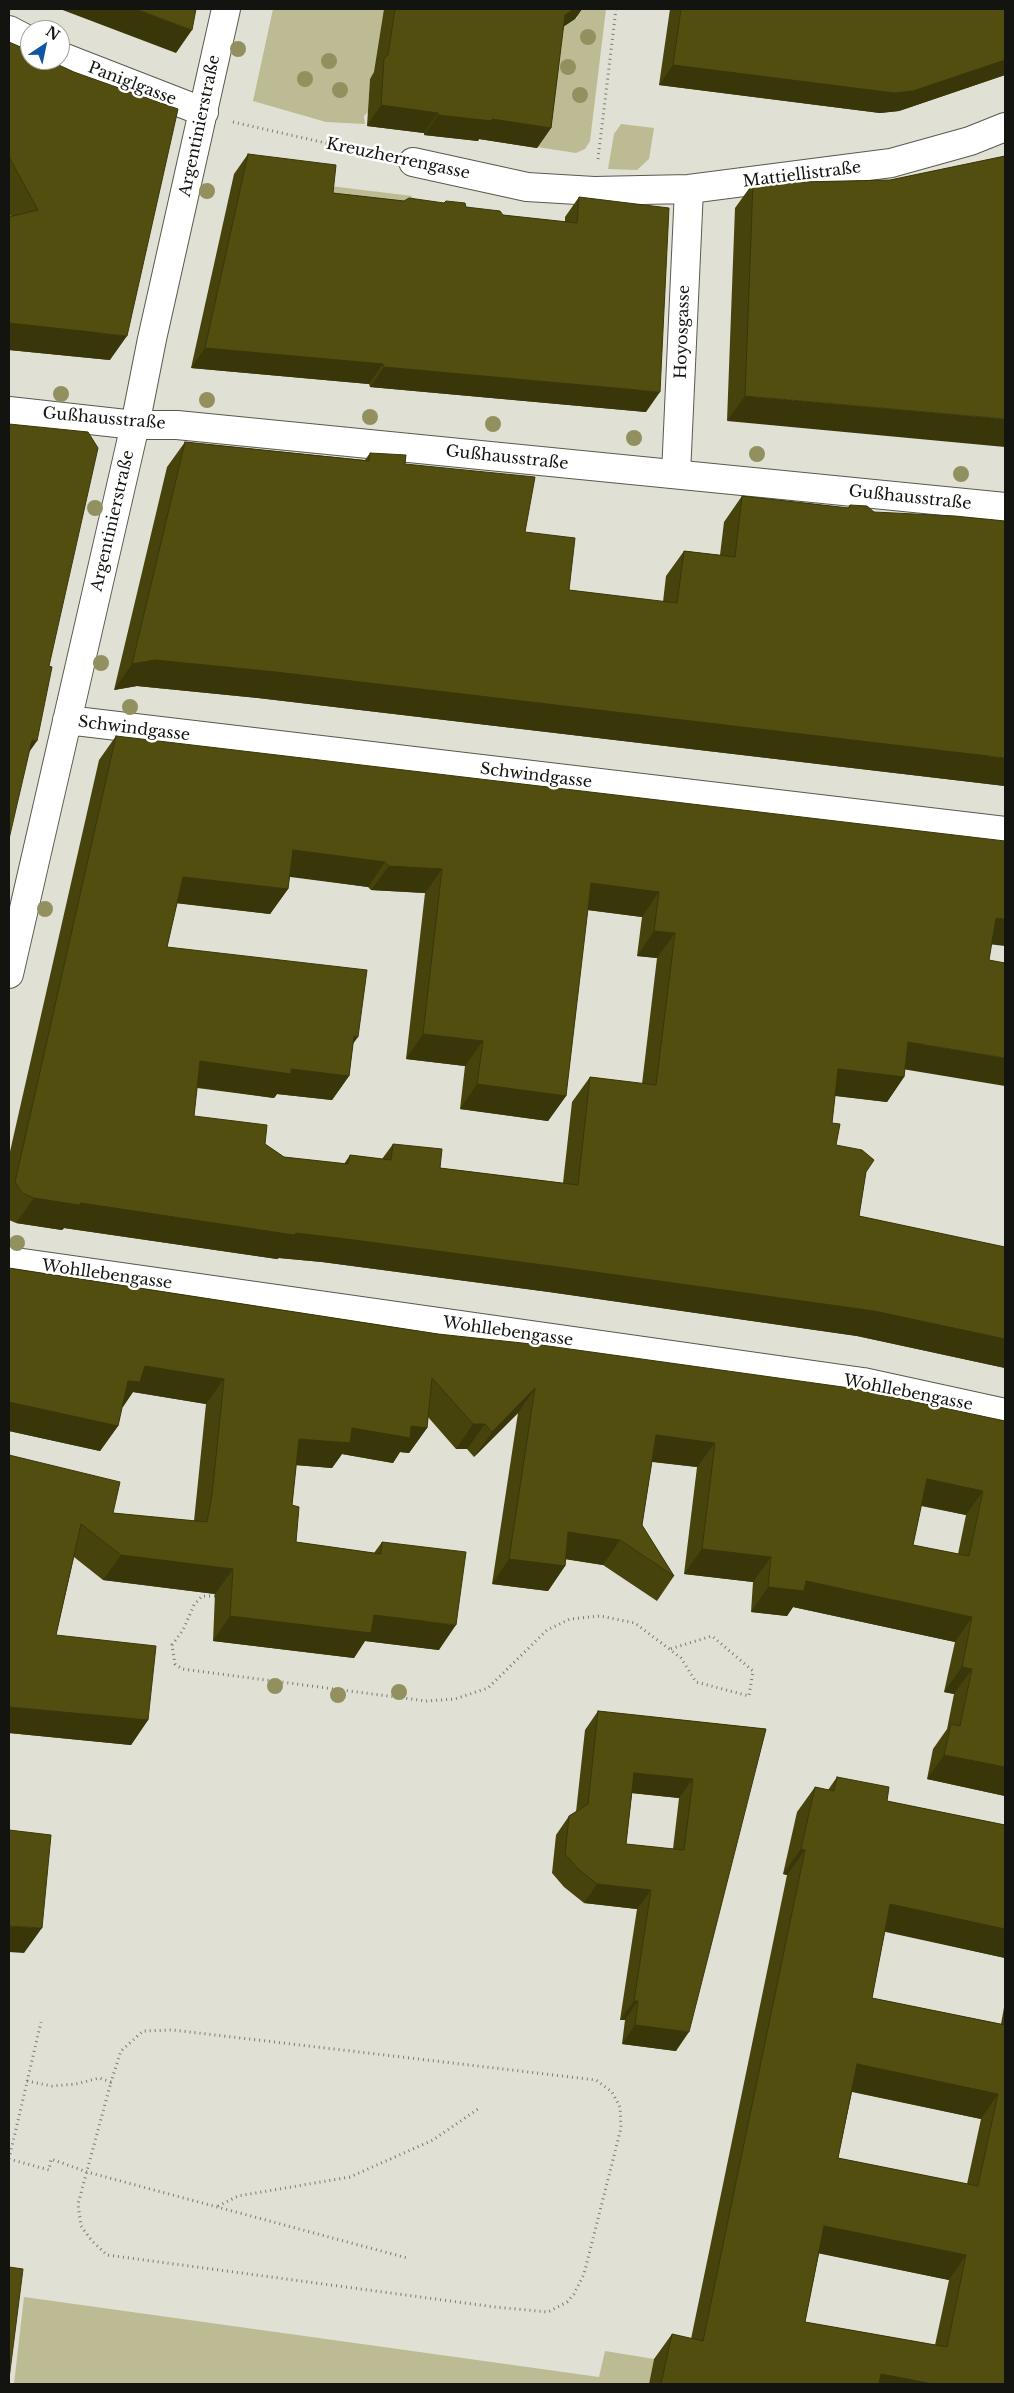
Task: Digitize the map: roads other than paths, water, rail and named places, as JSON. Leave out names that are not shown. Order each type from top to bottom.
[{"type":"street","name":"Argentinierstraße","points":[[9,974],[135,425],[152,339],[226,9]]},
{"type":"street","name":"Paniglgasse","points":[[70,60],[204,112]]},
{"type":"street","name":"Mattiellistraße","points":[[594,191],[689,189],[891,163],[970,141],[1005,127]]},
{"type":"street","name":"Kreuzherrengasse","points":[[413,162],[527,187],[594,191]]},
{"type":"street","name":"Hoyosgasse","points":[[676,474],[689,189]]},
{"type":"street","name":"Gußhausstraße","points":[[9,411],[135,425],[177,425],[1005,507]]},
{"type":"street","name":"Schwindgasse","points":[[67,720],[1005,831]]},
{"type":"street","name":"Wohllebengasse","points":[[9,1261],[863,1382],[1005,1413]]}]
